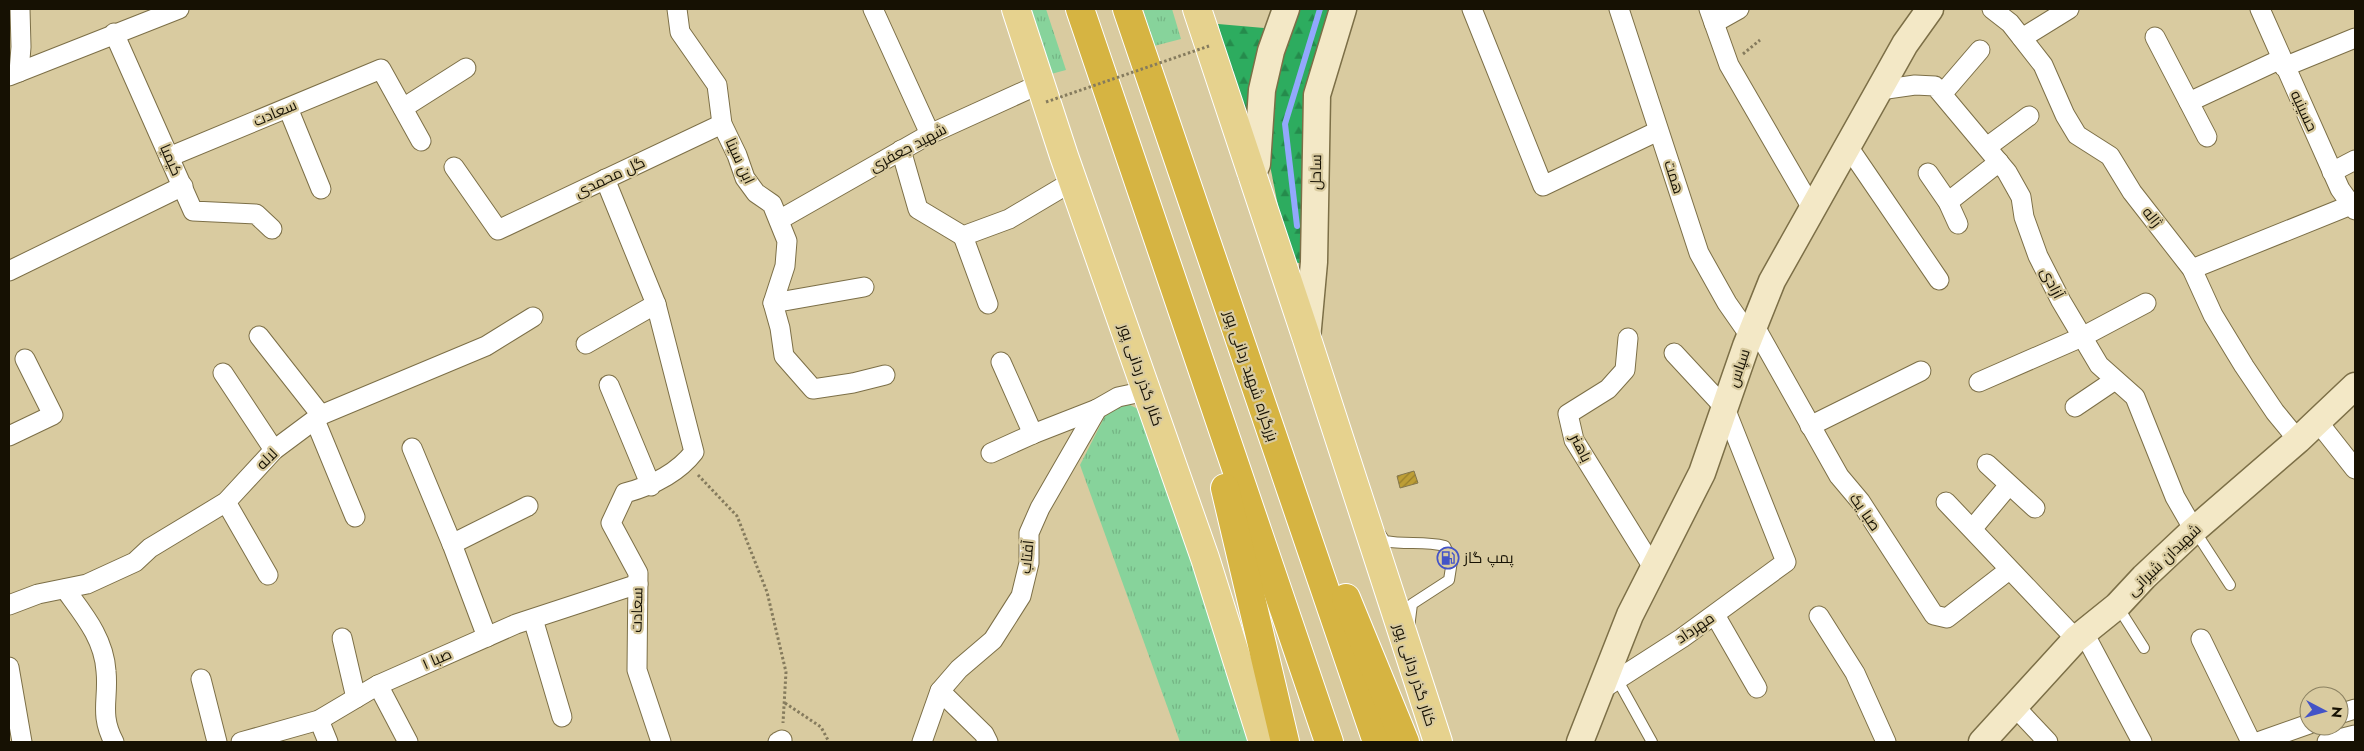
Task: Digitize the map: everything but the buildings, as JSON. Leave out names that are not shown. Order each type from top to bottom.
[{"type":"highway","points":[[1080,9],[1190,338],[1329,742]]},
{"type":"highway","name":"بزرگراه شهید ردانی پور","points":[[1127,9],[1377,742]]},
{"type":"highway","points":[[1235,330],[1404,742]]},
{"type":"highway","points":[[1190,338],[1285,742]]},
{"type":"main road","name":"کنار گذر ردانی پور","points":[[1016,9],[1073,182],[1205,558],[1263,742]]},
{"type":"main road","name":"کنار گذر ردانی پور","points":[[1197,9],[1308,339],[1438,742]]},
{"type":"street","points":[[14,74],[21,47],[20,9]]},
{"type":"street","points":[[14,74],[179,9]]},
{"type":"street","name":"ابن سینا","points":[[677,9],[680,32],[717,85],[722,124],[737,155],[745,178],[756,193],[772,204],[787,241],[784,266],[773,303]]},
{"type":"street","points":[[873,9],[930,134]]},
{"type":"street","points":[[1252,175],[1257,164],[1262,90],[1271,51],[1286,9]]},
{"type":"street","name":"ساحل","points":[[1308,339],[1314,262],[1317,95],[1343,9]]},
{"type":"street","points":[[1472,9],[1543,186],[1658,131]]},
{"type":"street","name":"همت","points":[[1619,9],[1699,253],[1727,304],[1752,331]]},
{"type":"street","points":[[1739,9],[1711,16],[1729,65],[1813,210]]},
{"type":"street","name":"ژاله","points":[[1992,9],[2010,23],[2043,65],[2062,109],[2077,135],[2110,156],[2132,192],[2192,269],[2213,315],[2244,366],[2275,412],[2298,440]]},
{"type":"street","points":[[2022,38],[2069,9]]},
{"type":"street","name":"حسینیه","points":[[2260,9],[2332,172],[2353,207]]},
{"type":"street","name":"سپاس","points":[[1580,742],[1609,684],[1630,615],[1702,472],[1752,331],[1772,281],[1925,11]]},
{"type":"street","name":"کیمیا","points":[[114,33],[193,211],[256,214],[272,229]]},
{"type":"street","points":[[2155,37],[2207,136]]},
{"type":"street","points":[[2189,102],[2283,63],[2355,38]]},
{"type":"street","points":[[1880,90],[1915,85],[1935,86],[1943,93],[1980,50]]},
{"type":"street","points":[[421,141],[403,108],[466,68]]},
{"type":"street","name":"سعادت","points":[[169,157],[381,69],[403,108]]},
{"type":"street","name":"شهید جعفری","points":[[779,220],[930,134],[1044,93]]},
{"type":"street","name":"آزادی","points":[[1943,93],[1999,162],[2021,197],[2024,217],[2038,256],[2099,365],[2135,397],[2175,497],[2194,530]]},
{"type":"street","points":[[288,108],[321,189]]},
{"type":"street","points":[[1987,147],[2029,116]]},
{"type":"street","name":"گل محمدی","points":[[454,167],[498,230],[722,124]]},
{"type":"street","points":[[1849,148],[1938,280]]},
{"type":"street","points":[[901,150],[918,210],[963,236],[988,304]]},
{"type":"street","points":[[2332,172],[2355,160]]},
{"type":"street","points":[[1948,202],[1999,162]]},
{"type":"street","points":[[1928,172],[1948,202],[1958,224]]},
{"type":"street","points":[[605,179],[656,304],[694,452],[686,462]]},
{"type":"street","points":[[963,236],[1009,219],[1073,182]]},
{"type":"street","points":[[9,270],[183,186]]},
{"type":"street","points":[[2192,269],[2353,207]]},
{"type":"street","points":[[864,287],[773,303],[780,328],[784,356],[813,389],[853,383],[886,375]]},
{"type":"street","points":[[1979,382],[2082,337],[2146,303]]},
{"type":"street","points":[[586,344],[656,304]]},
{"type":"street","name":"لاله","points":[[9,605],[38,594],[87,584],[134,562],[150,548],[226,502],[274,450],[318,417],[486,346],[533,317]]},
{"type":"street","name":"صبا یک","points":[[1752,331],[1839,476],[1860,501],[1934,615],[1947,618],[2009,570]]},
{"type":"street","points":[[259,336],[318,417],[355,517]]},
{"type":"street","name":"باهنر","points":[[1628,338],[1625,370],[1608,389],[1568,414],[1574,440],[1654,569]]},
{"type":"street","points":[[1674,353],[1725,408]]},
{"type":"street","points":[[9,436],[53,415],[25,359]]},
{"type":"street","points":[[1001,362],[1032,434]]},
{"type":"street","points":[[1810,426],[1921,371]]},
{"type":"street","points":[[223,373],[274,450]]},
{"type":"street","points":[[2075,407],[2115,380]]},
{"type":"street","points":[[610,385],[650,486]]},
{"type":"street","name":"شهیدان شیرانی","points":[[1982,742],[2080,636],[2117,606],[2144,577],[2194,530],[2298,440],[2355,386]]},
{"type":"street","name":"آفتاب","points":[[922,742],[940,691],[959,669],[993,640],[1021,596],[1028,563],[1029,533],[1040,508],[1098,409],[1118,397],[1146,391]]},
{"type":"street","name":"مهرداد","points":[[1609,684],[1715,615],[1786,562],[1725,408]]},
{"type":"street","points":[[991,453],[1032,434],[1098,409]]},
{"type":"street","points":[[2318,422],[2355,469]]},
{"type":"street","points":[[412,448],[488,637]]},
{"type":"street","name":"سعادت","points":[[661,742],[637,670],[638,573],[611,523],[625,493],[650,486],[686,462]]},
{"type":"street","points":[[1987,464],[2035,508]]},
{"type":"street","points":[[1972,528],[2009,484]]},
{"type":"street","points":[[226,502],[268,575]]},
{"type":"street","points":[[1946,502],[2009,570],[2080,636],[2142,742]]},
{"type":"street","points":[[452,544],[528,506]]},
{"type":"street","name":"صبا ۱","points":[[241,742],[319,720],[378,685],[488,637],[533,619],[638,584]]},
{"type":"street","points":[[65,589],[96,633],[106,671],[104,710],[114,742]]},
{"type":"street","points":[[1715,615],[1757,688]]},
{"type":"street","points":[[1819,616],[1855,673],[1886,742]]},
{"type":"street","points":[[533,619],[562,717]]},
{"type":"street","points":[[342,638],[356,698]]},
{"type":"street","points":[[2201,639],[2251,742]]},
{"type":"street","points":[[9,667],[22,742]]},
{"type":"street","points":[[201,679],[217,742]]},
{"type":"street","points":[[378,685],[408,742]]},
{"type":"street","points":[[940,691],[984,734],[988,742]]},
{"type":"street","points":[[2015,707],[2048,742]]},
{"type":"street","points":[[319,720],[328,742]]},
{"type":"street","points":[[2258,742],[2299,728]]},
{"type":"street","points":[[2327,742],[2355,735]]},
{"type":"lane","points":[[1362,510],[1385,541],[1404,544],[1428,542],[1445,546],[1452,561],[1449,580],[1412,604],[1409,628],[1412,666]]},
{"type":"lane","points":[[2194,530],[2230,585]]},
{"type":"lane","points":[[2117,606],[2144,648]]},
{"type":"lane","points":[[1609,684],[1652,742]]},
{"type":"path","points":[[1044,93],[1209,46]]},
{"type":"path","points":[[686,462],[737,516],[766,592],[786,672],[780,741]]},
{"type":"path","points":[[784,702],[821,727],[828,742]]},
{"type":"green space","points":[[1030,9],[1046,9],[1066,70],[1051,74]]},
{"type":"green space","points":[[1143,9],[1172,9],[1181,39],[1154,46]]},
{"type":"green space","points":[[1293,9],[1337,9],[1305,265],[1295,262],[1280,216],[1267,150],[1267,92]]},
{"type":"green space","points":[[1218,24],[1264,28],[1254,77],[1249,140]]},
{"type":"green space","points":[[1126,403],[1140,410],[1252,742],[1180,742],[1080,465],[1106,414]]},
{"type":"waterway","points":[[1297,226],[1285,124],[1320,9]]},
{"type":"place","name":"پمپ گاز","points":[[1448,558]]}]
